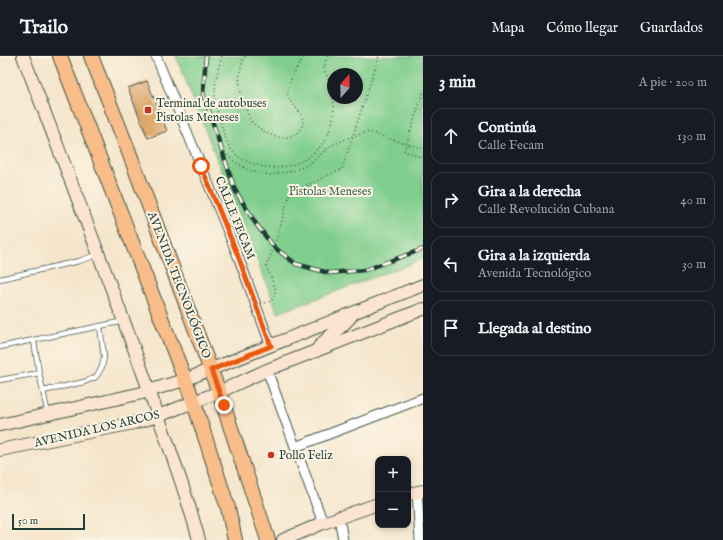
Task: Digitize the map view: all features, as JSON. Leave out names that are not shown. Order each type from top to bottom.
[{"type":"main road","points":[[60,56],[194,403],[228,508],[236,540]]},
{"type":"main road","name":"AVENIDA TECNOLÓGICO","points":[[91,56],[130,154],[220,392],[268,540]]},
{"type":"street","points":[[23,56],[124,321],[181,477],[199,540]]},
{"type":"street","name":"CALLE FECAM","points":[[156,56],[232,242],[271,346]]},
{"type":"street","name":"AVENIDA LOS ARCOS","points":[[0,425],[149,391],[184,380],[423,285]]},
{"type":"street","name":"AVENIDA LOS ARCOS","points":[[0,450],[134,423],[158,416],[194,403],[267,370],[423,310]]},
{"type":"street","points":[[316,352],[324,340],[339,330],[354,312]]},
{"type":"street","points":[[267,370],[323,523]]},
{"type":"street","points":[[295,447],[423,398]]},
{"type":"street","points":[[416,492],[420,540]]},
{"type":"street","points":[[283,540],[323,523],[375,505]]},
{"type":"street","points":[[339,517],[342,540]]},
{"type":"lane","points":[[0,279],[99,255]]},
{"type":"lane","points":[[0,347],[124,321]]},
{"type":"lane","points":[[43,391],[84,382],[96,377],[102,367],[104,357],[100,327]]},
{"type":"lane","points":[[34,341],[48,415]]},
{"type":"lane","points":[[0,380],[39,373]]},
{"type":"path","points":[[222,56],[215,81],[218,117],[233,152],[249,163],[268,168],[287,167],[306,160],[321,146],[331,128],[335,108],[334,104]]},
{"type":"path","points":[[245,56],[241,65],[239,77],[240,90],[252,122],[266,133],[279,138],[290,137],[300,131],[303,122],[303,116],[291,102],[288,94],[291,78],[304,56]]},
{"type":"path","points":[[327,56],[324,69],[327,76]]},
{"type":"path","points":[[256,307],[272,301],[276,290],[266,266],[274,247],[290,193],[342,169],[379,56]]},
{"type":"path","points":[[423,93],[404,151],[423,158]]},
{"type":"path","points":[[222,149],[234,161],[248,170],[270,175],[292,171],[306,166],[332,145],[353,136],[369,132],[423,149]]},
{"type":"green space","name":"Pistolas Meneses","points":[[176,56],[423,56],[423,259],[278,313]]},
{"type":"building","name":"Terminal de autobuses Pistolas Meneses","points":[[147,81],[167,131],[148,138],[128,88]]},
{"type":"railway","points":[[206,56],[203,93],[235,190],[256,224],[274,247],[296,264],[329,273],[365,270],[423,249]]},
{"type":"place","name":"Terminal de autobuses Pistolas Meneses","points":[[148,110]]},
{"type":"place","name":"Pollo Feliz","points":[[271,455]]},
{"type":"route","points":[[201,166],[238,256],[271,346],[211,370],[224,405]]}]
